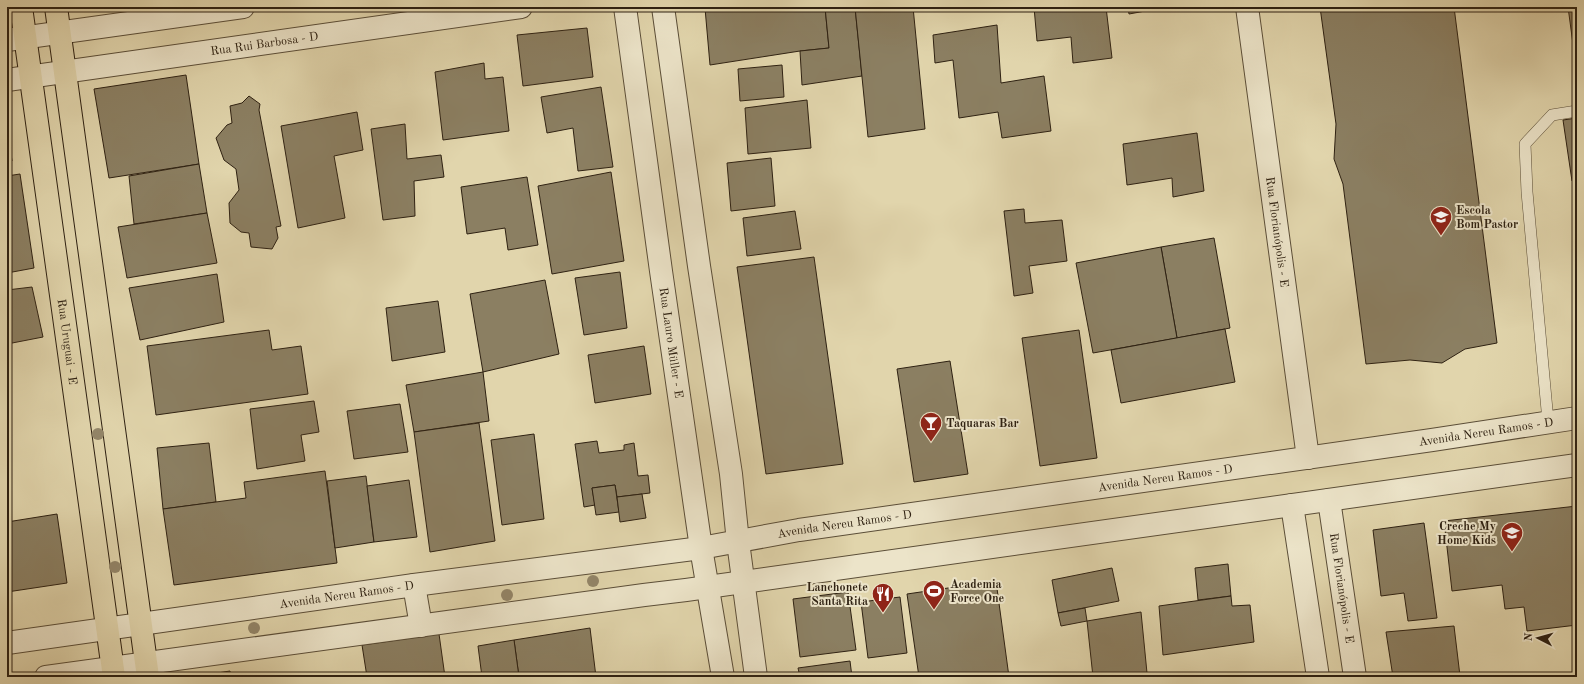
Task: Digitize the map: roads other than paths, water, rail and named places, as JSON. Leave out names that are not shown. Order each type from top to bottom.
[{"type":"main road","name":"Rua Uruguai - E","points":[[21,7],[16,39],[30,76],[114,672]]},
{"type":"main road","points":[[56,7],[147,670]]},
{"type":"street","points":[[16,39],[243,7]]},
{"type":"street","name":"Rua Rui Barbosa - D","points":[[7,80],[521,7]]},
{"type":"street","name":"Rua Lauro Müller - E","points":[[625,7],[661,271],[694,549],[697,588],[719,647],[723,677]]},
{"type":"street","points":[[663,7],[699,266],[731,474],[746,540],[752,580],[756,677]]},
{"type":"street","name":"Rua Florianópolis - E","points":[[1247,7],[1308,458]]},
{"type":"street","name":"Avenida Nereu Ramos - D","points":[[7,643],[414,585],[694,549],[799,530],[1308,458],[1577,418]]},
{"type":"street","points":[[46,677],[147,670],[421,626],[1577,465]]},
{"type":"street","name":"Rua Florianópolis - E","points":[[1329,500],[1355,677]]},
{"type":"street","points":[[1292,505],[1318,677]]},
{"type":"street","points":[[414,585],[421,626]]},
{"type":"lane","points":[[1548,422],[1527,192],[1525,144],[1552,115],[1577,111]]},
{"type":"place","name":"Escola Bom Pastor","points":[[1441,236]]},
{"type":"place","name":"Taquaras Bar","points":[[931,442]]},
{"type":"place","name":"Creche My Home Kids","points":[[1512,552]]},
{"type":"place","name":"Academia Force One","points":[[934,610]]},
{"type":"place","name":"Lanchonete Santa Rita","points":[[883,614]]}]
